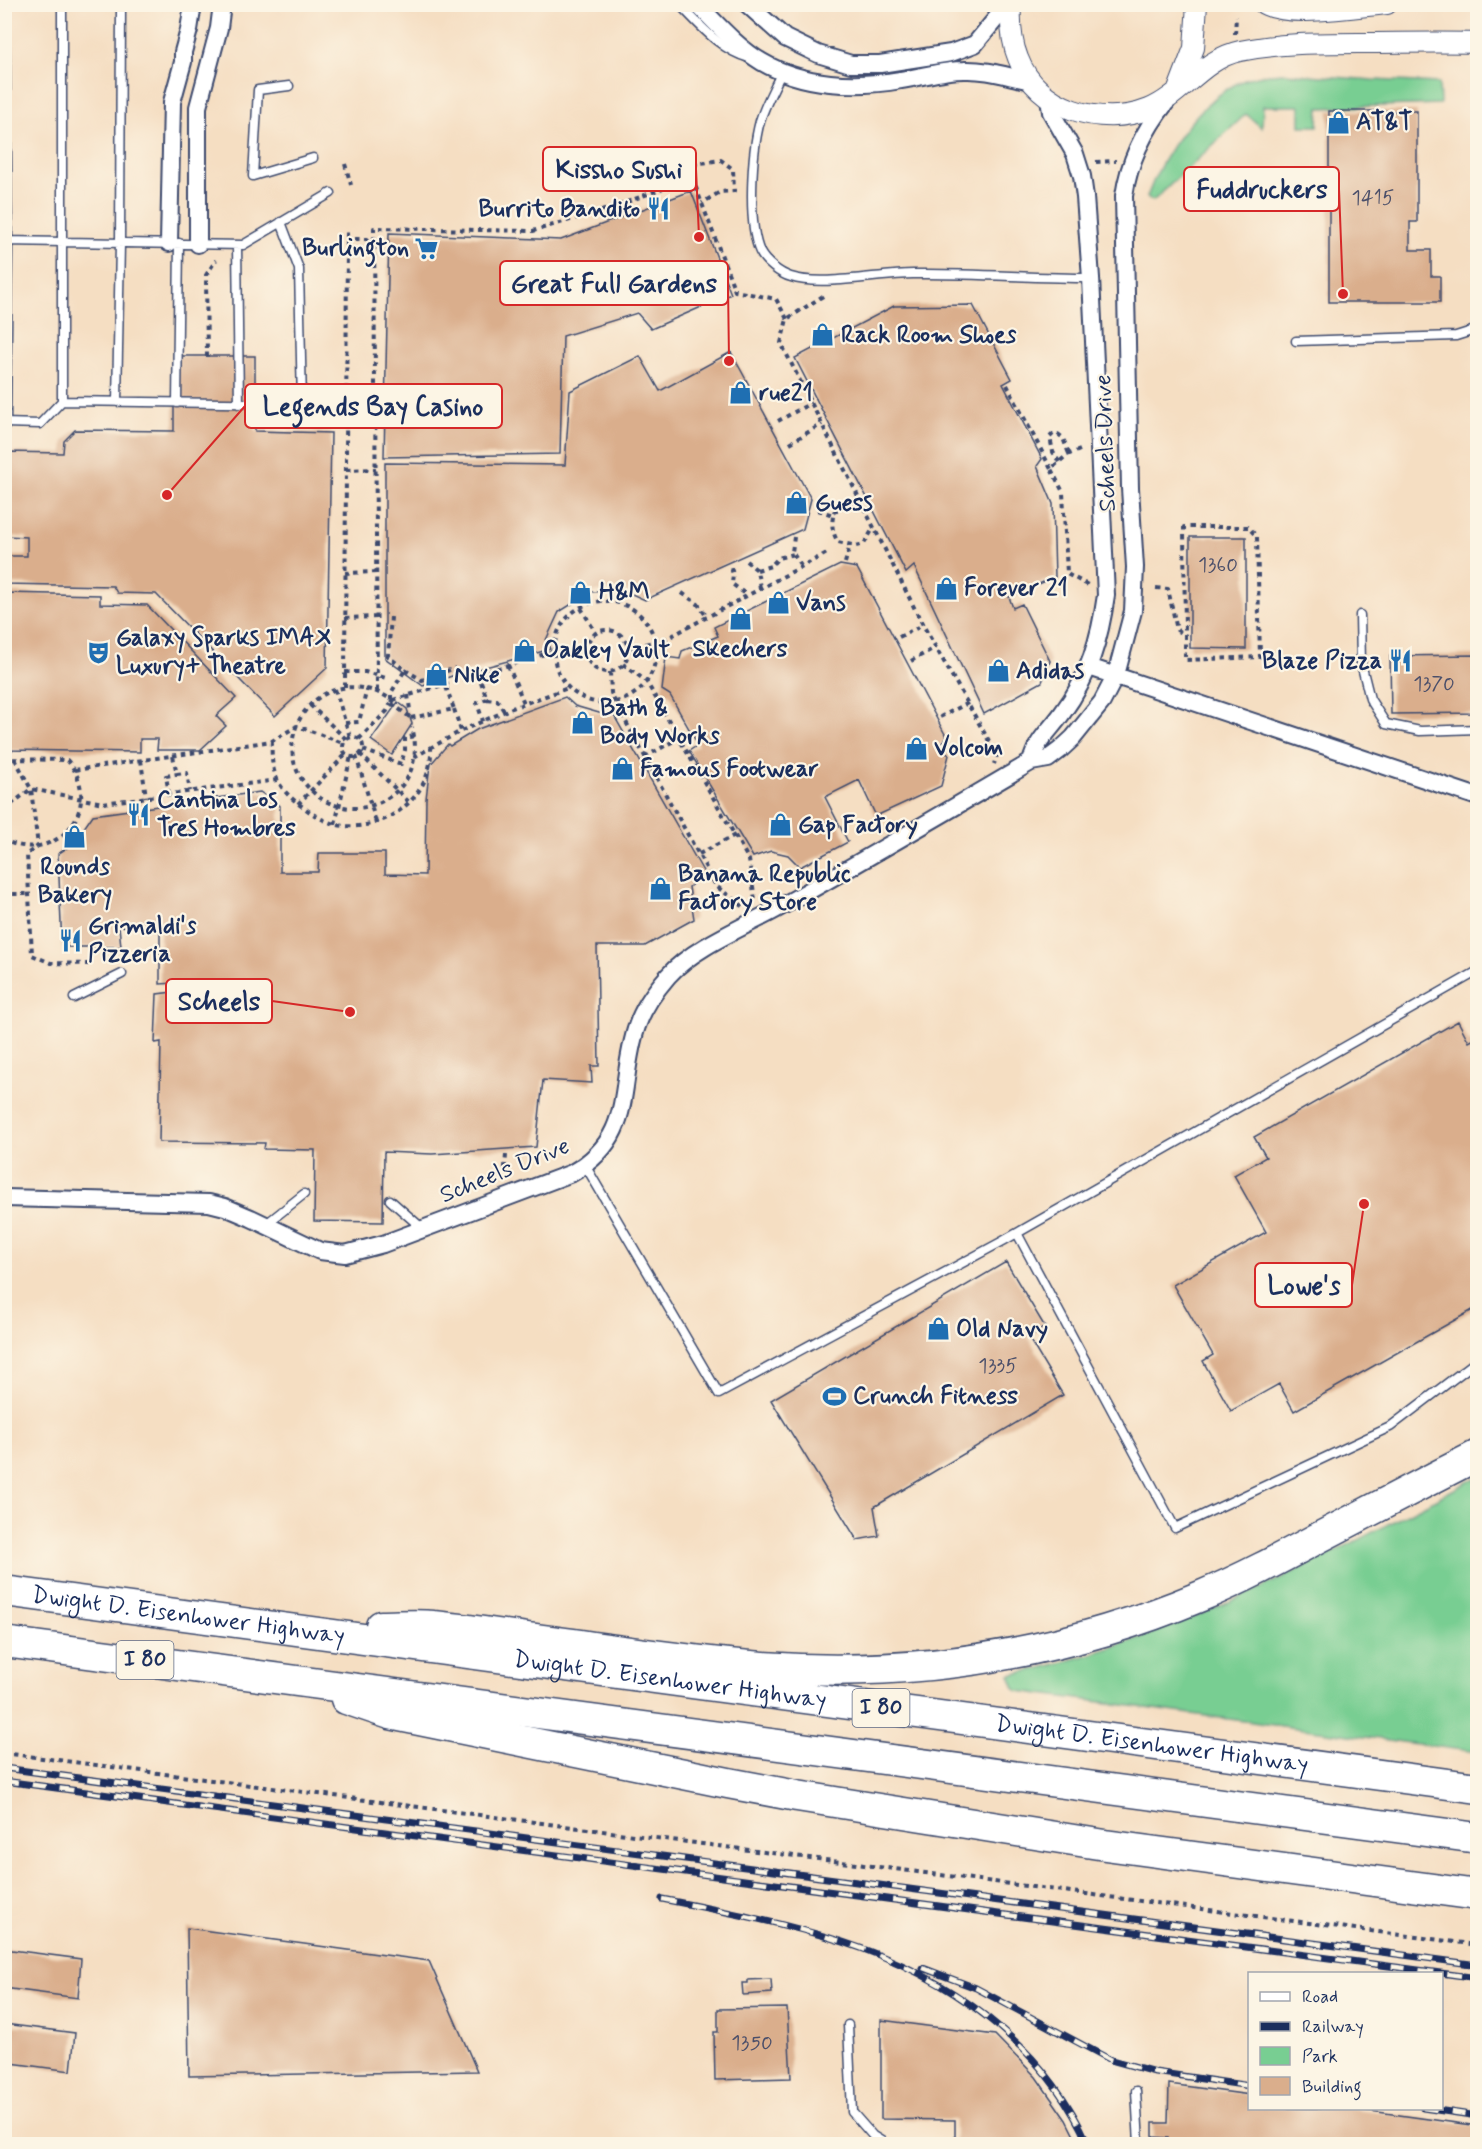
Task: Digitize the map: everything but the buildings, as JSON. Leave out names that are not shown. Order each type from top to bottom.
[{"type":"highway","points":[[284,1628],[431,1625],[667,1657],[763,1667],[831,1670],[955,1664],[1007,1655],[1095,1634],[1202,1596],[1478,1455]]},
{"type":"highway","name":"Dwight D. Eisenhower Highway","points":[[4,1591],[1478,1788]]},
{"type":"highway","name":"Dwight D. Eisenhower Highway","points":[[4,1642],[1478,1838]]},
{"type":"highway","points":[[285,1678],[390,1714],[728,1784],[1105,1845],[1478,1895]]},
{"type":"street","points":[[174,243],[172,102],[183,63],[183,52],[193,4]]},
{"type":"street","points":[[198,244],[198,107],[219,28],[222,4]]},
{"type":"street","points":[[697,4],[739,45],[763,63],[810,80],[849,84],[899,81],[964,70],[987,71],[1032,81]]},
{"type":"street","points":[[747,4],[785,38],[818,54],[851,64],[880,64],[951,53],[975,44],[1010,4]]},
{"type":"street","points":[[1010,4],[1010,26],[1018,59],[1032,81],[1049,98],[1065,108],[1100,117],[1131,115],[1151,108],[1221,57],[1240,51],[1291,44],[1478,43]]},
{"type":"street","points":[[1175,91],[1194,48],[1197,4]]},
{"type":"street","points":[[1264,4],[1269,7],[1296,11],[1387,4]]},
{"type":"street","name":"Scheels Drive","points":[[4,1198],[209,1203],[225,1207],[320,1251],[345,1254],[383,1244],[552,1181],[585,1166],[596,1157],[613,1134],[624,1100],[636,1029],[642,1014],[669,975],[684,962],[715,942],[1031,762],[1048,759],[1073,738],[1102,702],[1116,675],[1130,627],[1135,588],[1135,548],[1130,478],[1124,196],[1130,165],[1136,149],[1175,91]]},
{"type":"street","name":"Scheels Drive","points":[[1031,762],[1035,747],[1063,713],[1089,667],[1100,635],[1106,595],[1091,278],[1082,176],[1070,141],[1051,112],[1049,98]]},
{"type":"street","points":[[1089,667],[1478,797]]},
{"type":"lane","points":[[6,4],[5,423],[40,424],[62,401],[62,4]]},
{"type":"lane","points":[[117,402],[121,4]]},
{"type":"lane","points":[[679,4],[717,42],[734,54],[763,63]]},
{"type":"lane","points":[[782,70],[760,121],[752,165],[752,201],[756,240],[761,254],[772,267],[789,277],[807,281],[915,274],[1091,278]]},
{"type":"lane","points":[[289,86],[258,90],[253,176],[313,158]]},
{"type":"lane","points":[[6,242],[243,244],[331,193]]},
{"type":"lane","points":[[62,401],[302,404],[299,269],[281,222]]},
{"type":"lane","points":[[174,243],[177,403]]},
{"type":"lane","points":[[237,244],[239,404]]},
{"type":"lane","points":[[1296,341],[1456,336],[1478,329]]},
{"type":"lane","points":[[1360,615],[1361,663],[1370,699],[1386,724],[1420,731],[1478,729]]},
{"type":"lane","points":[[585,1166],[719,1394],[1017,1233],[1478,971]]},
{"type":"lane","points":[[74,998],[122,974]]},
{"type":"lane","points":[[265,1225],[304,1194]]},
{"type":"lane","points":[[390,1200],[423,1229]]},
{"type":"lane","points":[[1017,1233],[1174,1528],[1390,1427],[1478,1360]]},
{"type":"lane","points":[[848,2025],[852,2112],[873,2136],[886,2145]]},
{"type":"lane","points":[[1136,2091],[1139,2145]]},
{"type":"path","points":[[1234,36],[1236,16]]},
{"type":"path","points":[[702,203],[720,192],[734,191],[733,169],[722,160],[688,165],[692,177],[735,291],[776,299],[787,319],[781,343],[924,625],[997,755],[991,770]]},
{"type":"path","points":[[1087,162],[1117,161]]},
{"type":"path","points":[[345,164],[351,185]]},
{"type":"path","points":[[376,691],[374,228],[533,231],[614,207],[692,177]]},
{"type":"path","points":[[345,687],[347,232]]},
{"type":"path","points":[[346,239],[374,239]]},
{"type":"path","points":[[207,357],[206,275],[216,260]]},
{"type":"path","points":[[787,319],[823,296]]},
{"type":"path","points":[[1007,385],[1064,492],[1067,574],[1088,585]]},
{"type":"path","points":[[778,421],[811,403]]},
{"type":"path","points":[[790,443],[822,424]]},
{"type":"path","points":[[1059,462],[1055,458],[1050,437],[1053,434],[1058,434],[1063,438],[1069,454]]},
{"type":"path","points":[[1051,469],[1069,454],[1080,450]]},
{"type":"path","points":[[346,470],[376,469]]},
{"type":"path","points":[[864,507],[843,507],[834,512],[832,533],[838,542],[850,545],[864,544],[874,527]]},
{"type":"path","points":[[818,510],[833,515]]},
{"type":"path","points":[[1184,527],[1248,527],[1257,537],[1260,657],[1185,660],[1185,635],[1184,527]]},
{"type":"path","points":[[794,537],[794,554],[801,566]]},
{"type":"path","points":[[845,563],[850,545]]},
{"type":"path","points":[[628,648],[666,639],[826,553]]},
{"type":"path","points":[[757,570],[771,566],[778,558],[794,554]]},
{"type":"path","points":[[746,561],[757,570],[760,588]]},
{"type":"path","points":[[731,568],[732,584],[747,595]]},
{"type":"path","points":[[345,573],[376,572]]},
{"type":"path","points":[[1156,588],[1168,589],[1177,630],[1185,635]]},
{"type":"path","points":[[682,593],[698,604],[707,617]]},
{"type":"path","points":[[601,602],[619,603],[640,616],[647,624],[655,641],[656,657],[651,674],[641,689],[627,699],[615,702],[594,702],[579,696],[569,688],[558,672],[556,640],[562,626],[572,614],[581,608],[601,602]]},
{"type":"path","points":[[581,608],[596,633]]},
{"type":"path","points":[[345,618],[377,617]]},
{"type":"path","points":[[391,617],[388,656],[405,670],[422,681],[455,668]]},
{"type":"path","points":[[899,638],[924,625]]},
{"type":"path","points":[[609,630],[616,632],[626,641],[628,648],[623,664],[617,670],[609,672],[596,669],[591,664],[586,651],[596,633],[609,630]]},
{"type":"path","points":[[911,661],[936,647]]},
{"type":"path","points":[[75,770],[273,741],[297,726],[346,740],[359,739],[393,702],[408,695],[555,651],[586,651]]},
{"type":"path","points":[[508,664],[524,703]]},
{"type":"path","points":[[623,664],[646,681],[735,835],[751,866],[755,902]]},
{"type":"path","points":[[393,702],[392,693],[405,670]]},
{"type":"path","points":[[345,672],[376,674],[387,678]]},
{"type":"path","points":[[609,672],[611,693],[615,702],[716,886],[744,908]]},
{"type":"path","points":[[478,673],[487,699]]},
{"type":"path","points":[[445,684],[461,731]]},
{"type":"path","points":[[412,727],[414,757],[408,777],[387,799],[371,806],[358,808],[339,806],[320,798],[311,791],[300,776],[293,758],[293,738],[305,710],[319,697],[335,689],[367,688],[376,691],[411,718],[454,709]]},
{"type":"path","points":[[345,723],[359,722],[367,688]]},
{"type":"path","points":[[414,757],[504,711],[569,688]]},
{"type":"path","points":[[335,689],[345,723],[346,740],[343,748],[355,754],[401,764],[405,750],[405,738],[414,736]]},
{"type":"path","points":[[408,695],[410,710]]},
{"type":"path","points":[[483,722],[477,704],[487,699],[496,700],[504,711]]},
{"type":"path","points":[[940,717],[968,703]]},
{"type":"path","points":[[310,705],[346,740]]},
{"type":"path","points":[[645,757],[679,738]]},
{"type":"path","points":[[298,804],[355,754],[363,743],[359,739]]},
{"type":"path","points":[[273,741],[272,753],[277,780],[282,789],[318,819],[343,826],[360,826],[392,817],[410,803],[425,780],[431,748]]},
{"type":"path","points":[[355,754],[410,803]]},
{"type":"path","points":[[355,754],[376,822]]},
{"type":"path","points":[[335,824],[355,754]]},
{"type":"path","points":[[173,756],[177,774]]},
{"type":"path","points":[[4,759],[67,760],[79,779],[82,798],[79,813],[69,829],[55,841],[38,846],[20,846],[4,840]]},
{"type":"path","points":[[15,759],[31,789],[38,846]]},
{"type":"path","points":[[141,760],[146,797]]},
{"type":"path","points":[[169,794],[166,776],[187,773],[190,792]]},
{"type":"path","points":[[4,810],[31,789],[104,803],[277,780]]},
{"type":"path","points":[[699,854],[735,835]]},
{"type":"path","points":[[38,846],[27,854],[32,955],[51,963],[89,964]]},
{"type":"path","points":[[4,894],[28,894]]},
{"type":"path","points":[[506,1155],[505,1167],[512,1183]]},
{"type":"path","points":[[4,1753],[1478,1945]]},
{"type":"green space","points":[[1283,73],[1439,83],[1440,104],[1319,108],[1318,126],[1300,126],[1300,106],[1263,106],[1262,128],[1246,114],[1153,201],[1147,197],[1173,145],[1200,112],[1214,99],[1230,87],[1247,79],[1260,75]]},
{"type":"green space","points":[[1477,1477],[1477,1752],[1018,1691],[1015,1688],[1010,1675],[1072,1660],[1192,1618],[1308,1565]]},
{"type":"railway","points":[[4,1768],[1478,1965]]},
{"type":"railway","points":[[4,1781],[1433,1972]]},
{"type":"railway","points":[[662,1899],[821,1935],[881,1956],[919,1973],[988,2018],[1018,2044],[1046,2074],[1069,2108],[1088,2144]]},
{"type":"railway","points":[[923,1968],[976,1988],[1111,2060],[1155,2072],[1248,2086]]},
{"type":"railway","points":[[1443,1973],[1478,1978]]},
{"type":"railway","points":[[1437,2110],[1478,2116]]},
{"type":"place","name":"AT&T","points":[[1338,122]]},
{"type":"place","name":"Burrito Bandito","points":[[658,209]]},
{"type":"place","name":"Kissho Sushi","points":[[699,237]]},
{"type":"place","name":"Burlington","points":[[427,248]]},
{"type":"place","name":"Fuddruckers","points":[[1343,294]]},
{"type":"place","name":"Rack Room Shoes","points":[[823,335]]},
{"type":"place","name":"Great Full Gardens","points":[[729,361]]},
{"type":"place","name":"rue21","points":[[741,393]]},
{"type":"place","name":"Legends Bay Casino","points":[[167,495]]},
{"type":"place","name":"Guess","points":[[797,503]]},
{"type":"place","name":"Forever 21","points":[[946,588]]},
{"type":"place","name":"H&M","points":[[581,592]]},
{"type":"place","name":"Vans","points":[[778,603]]},
{"type":"place","name":"Skechers","points":[[740,619]]},
{"type":"place","name":"Oakley Vault","points":[[525,650]]},
{"type":"place","name":"Galaxy Sparks IMAX Luxury+ Theatre","points":[[98,652]]},
{"type":"place","name":"Blaze Pizza","points":[[1400,661]]},
{"type":"place","name":"Adidas","points":[[998,671]]},
{"type":"place","name":"Nike","points":[[436,675]]},
{"type":"place","name":"Bath & Body Works","points":[[582,722]]},
{"type":"place","name":"Volcom","points":[[916,748]]},
{"type":"place","name":"Famous Footwear","points":[[622,769]]},
{"type":"place","name":"Cantina Los Tres Hombres","points":[[139,814]]},
{"type":"place","name":"Gap Factory","points":[[780,825]]},
{"type":"place","name":"Rounds Bakery","points":[[75,837]]},
{"type":"place","name":"Banana Republic Factory Store","points":[[660,888]]},
{"type":"place","name":"Grimaldi's Pizzeria","points":[[70,940]]},
{"type":"place","name":"Scheels","points":[[350,1012]]},
{"type":"place","name":"Lowe's","points":[[1364,1204]]},
{"type":"place","name":"Old Navy","points":[[938,1329]]},
{"type":"place","name":"Crunch Fitness","points":[[835,1396]]}]
